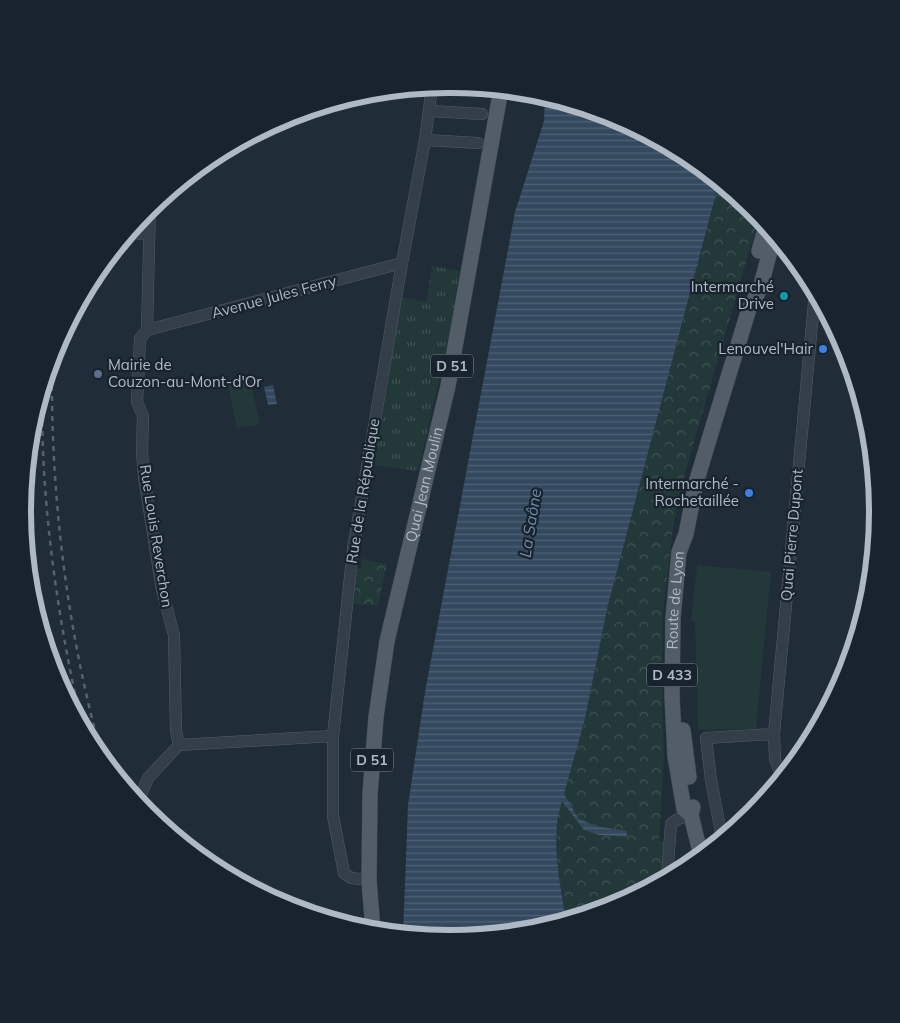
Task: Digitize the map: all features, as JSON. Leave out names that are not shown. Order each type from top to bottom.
[{"type":"main road","name":"Quai Jean Moulin","points":[[369,880],[373,743],[388,641],[448,386],[500,96]]},
{"type":"main road","name":"Route de Lyon","points":[[749,309],[750,287],[764,234]]},
{"type":"main road","name":"Route de Lyon","points":[[699,848],[691,815],[693,807],[683,726],[680,618],[687,552],[686,534],[696,484],[749,309],[760,289],[772,244]]},
{"type":"main road","name":"D 51","points":[[369,880],[372,923]]},
{"type":"street","name":"Rue de la République","points":[[369,880],[351,878],[344,873],[333,816],[333,736],[353,549],[430,111],[431,94]]},
{"type":"street","points":[[430,111],[482,114]]},
{"type":"street","points":[[425,140],[478,144]]},
{"type":"street","name":"Rue Louis Reverchon","points":[[150,220],[147,330],[140,339],[137,402],[143,416],[142,452],[144,477],[162,590],[174,636],[176,731],[179,745]]},
{"type":"street","points":[[137,233],[149,234]]},
{"type":"street","name":"Avenue Jules Ferry","points":[[147,330],[402,263]]},
{"type":"street","name":"Quai Pierre Dupont","points":[[779,770],[775,759],[774,734],[814,304]]},
{"type":"street","points":[[720,831],[710,780],[706,738],[774,734]]},
{"type":"street","points":[[141,794],[148,778],[179,745],[333,736]]},
{"type":"street","points":[[668,869],[671,824],[678,819],[691,815]]},
{"type":"green space","points":[[717,189],[756,226],[684,477],[673,528],[663,612],[664,757],[659,841],[665,841],[664,871],[610,898],[565,914],[558,869],[557,838],[559,811],[585,719],[607,609]]},
{"type":"green space","points":[[432,266],[460,271],[444,363],[418,471],[374,465],[402,297],[426,302]]},
{"type":"green space","points":[[249,375],[260,424],[237,428],[227,380]]},
{"type":"green space","points":[[362,559],[387,564],[378,606],[354,604],[357,569],[361,569]]},
{"type":"green space","points":[[697,565],[771,572],[756,729],[698,730],[695,622],[691,621]]},
{"type":"water","name":"La Saône","points":[[545,104],[585,115],[635,136],[659,149],[683,163],[717,189],[607,609],[585,719],[564,794],[578,818],[595,826],[627,831],[627,837],[599,835],[584,830],[562,801],[558,815],[556,845],[565,914],[505,927],[450,930],[403,928],[408,805],[425,692],[515,212],[544,121]]},
{"type":"water","points":[[273,385],[277,404],[268,405],[264,387]]},
{"type":"railway","points":[[52,381],[57,508],[63,558],[79,658],[96,735]]},
{"type":"railway","points":[[42,418],[44,476],[52,560],[77,702]]},
{"type":"place","name":"Intermarché Drive","points":[[784,296]]},
{"type":"place","name":"Lenouvel'Hair","points":[[823,349]]},
{"type":"place","name":"Mairie de Couzon-au-Mont-d'Or","points":[[98,374]]},
{"type":"place","name":"Intermarché - Rochetaillée","points":[[749,493]]}]
